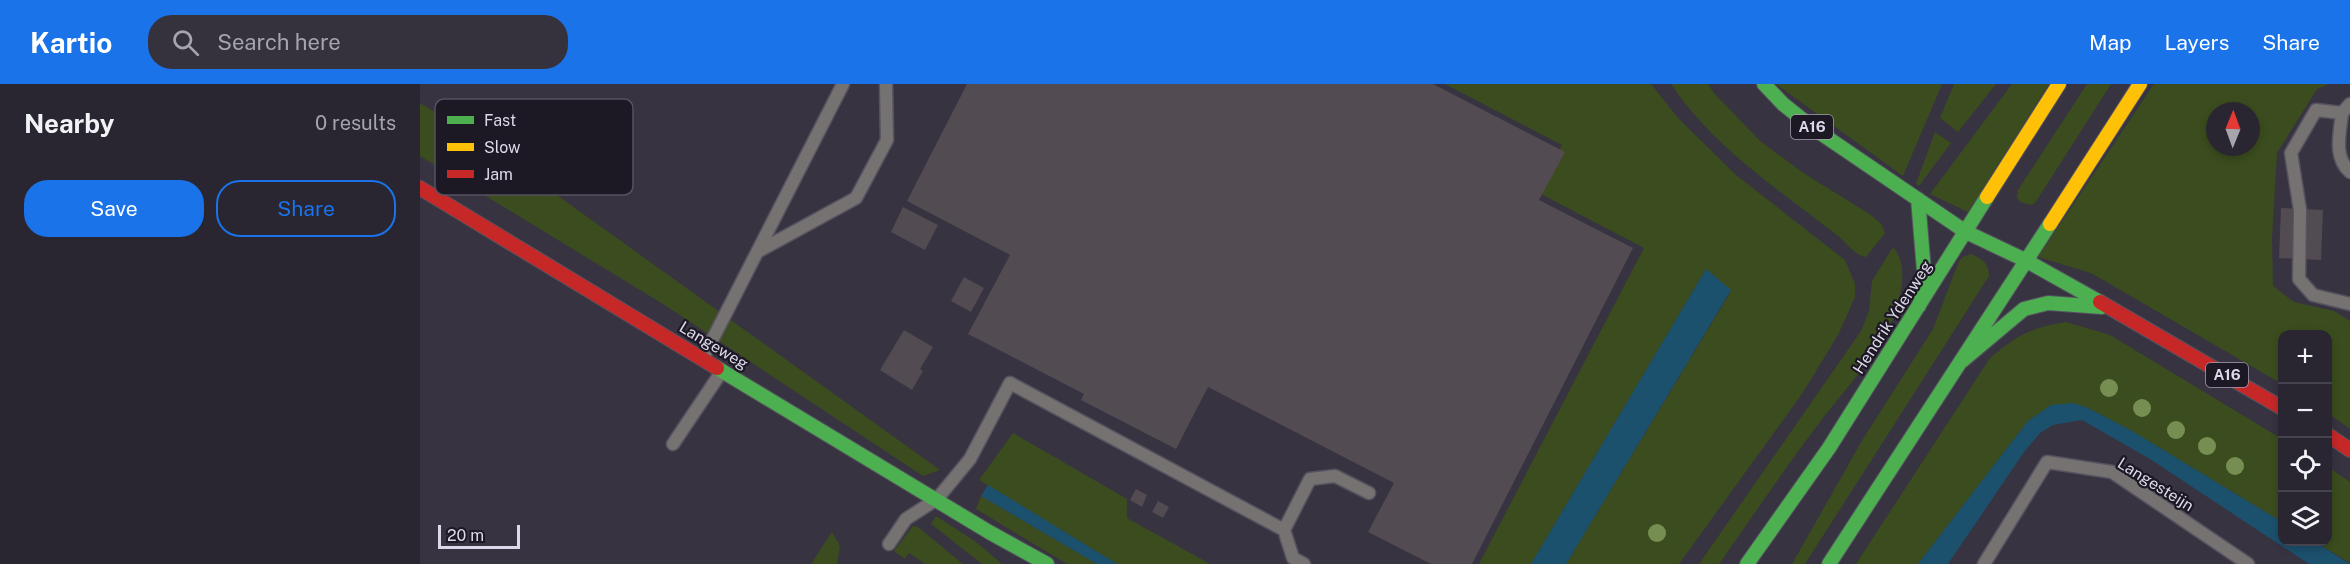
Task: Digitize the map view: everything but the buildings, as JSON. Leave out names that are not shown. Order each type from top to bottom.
[{"type":"main road","name":"A16","points":[[1764,84],[1782,104],[1813,128],[1966,232],[2025,260],[2112,308],[2278,405]]},
{"type":"main road","name":"Hendrik Ydenweg","points":[[1747,564],[1829,448],[2059,84]]},
{"type":"main road","points":[[1829,564],[2140,84]]},
{"type":"main road","name":"Langeweg","points":[[420,188],[989,532],[1047,564]]},
{"type":"main road","points":[[1918,199],[1925,283],[1919,306]]},
{"type":"main road","name":"A16","points":[[1962,361],[2030,306],[2048,303],[2112,308]]},
{"type":"main road","points":[[2332,438],[2350,450]]},
{"type":"main road","name":"Langeweg","points":[[989,532],[1025,564]]},
{"type":"lane","points":[[703,358],[843,84]]},
{"type":"lane","points":[[757,252],[856,198],[887,140],[886,84]]},
{"type":"lane","points":[[2350,172],[2344,167],[2338,148],[2346,109],[2316,110],[2291,153],[2300,210],[2299,279],[2313,295],[2350,304]]},
{"type":"lane","points":[[673,444],[723,370]]},
{"type":"lane","points":[[889,544],[906,519],[937,499],[970,459],[1010,383],[1284,530],[1293,558],[1304,564]]},
{"type":"lane","name":"Langesteijn","points":[[1984,564],[2047,462],[2112,472],[2248,564]]},
{"type":"lane","points":[[1284,530],[1310,479],[1335,476],[1369,493]]},
{"type":"green space","points":[[1445,84],[1651,84],[1678,118],[1736,175],[1845,260],[1855,284],[1855,297],[1838,335],[1802,394],[1679,564],[1566,564],[1731,291],[1706,269],[1531,564],[1479,564],[1644,248],[1537,192],[1562,145]]},
{"type":"green space","points":[[1671,84],[1708,84],[1760,141],[1805,174],[1871,215],[1882,225],[1885,233],[1866,257],[1858,254],[1726,147],[1706,127]]},
{"type":"green space","points":[[1776,84],[1942,84],[1903,176]]},
{"type":"green space","points":[[1954,84],[1996,84],[1958,132],[1940,118]]},
{"type":"green space","points":[[2012,84],[2049,84],[1968,212],[1930,194]]},
{"type":"green space","points":[[2087,84],[2111,84],[2035,203],[2030,205],[2020,202],[2017,197],[2018,190]]},
{"type":"green space","points":[[2154,84],[2329,84],[2317,89],[2277,153],[2272,238],[2273,286],[2294,302],[2334,311],[2350,321],[2350,429],[2332,416],[2332,330],[2278,330],[2278,382],[2091,273],[2038,257]]},
{"type":"green space","points":[[420,103],[435,112],[435,165],[420,156]]},
{"type":"green space","points":[[1935,132],[1951,143],[1919,186],[1916,184]]},
{"type":"green space","points":[[484,195],[557,195],[940,470],[923,476],[663,304]]},
{"type":"green space","points":[[1893,247],[1901,263],[1902,283],[1898,304],[1885,335],[1859,373],[1807,439],[1719,564],[1699,564],[1861,331],[1869,311],[1872,281]]},
{"type":"green space","points":[[1972,254],[1985,262],[1989,276],[1805,564],[1792,564],[1863,439],[1933,329],[1959,261]]},
{"type":"green space","points":[[2066,322],[2110,335],[2278,437],[2278,520],[2132,431],[2088,408],[2051,405],[2028,421],[1918,564],[1856,564],[1990,358],[2025,334]]},
{"type":"green space","points":[[1013,433],[1127,499],[1127,518],[1210,564],[1117,564],[979,480]]},
{"type":"green space","points":[[2332,470],[2350,482],[2350,563],[2322,546],[2332,546]]},
{"type":"green space","points":[[981,496],[1097,564],[1067,564],[976,509]]},
{"type":"green space","points":[[936,516],[976,542],[1002,564],[982,564],[931,524]]},
{"type":"green space","points":[[913,526],[918,527],[963,564],[925,564],[909,553],[905,559],[894,551]]},
{"type":"green space","points":[[832,532],[840,546],[837,564],[811,564]]},
{"type":"water","points":[[1706,269],[1731,290],[1566,564],[1531,564]]},
{"type":"water","points":[[2073,403],[2088,408],[2132,431],[2278,520],[2278,544],[2150,459],[2082,420],[2053,425],[2040,433],[2024,452],[1948,564],[1918,564],[2028,421],[2051,405]]},
{"type":"water","points":[[988,485],[1117,564],[1097,564],[981,496]]},
{"type":"water","points":[[2282,546],[2321,546],[2350,564],[2309,564]]},
{"type":"traffic: fast","points":[[1764,84],[1783,104],[1813,128],[1966,232],[2025,260],[2100,302]]},
{"type":"traffic: fast","points":[[1747,564],[1829,448],[1987,197]]},
{"type":"traffic: fast","points":[[1918,199],[1925,283],[1919,306]]},
{"type":"traffic: fast","points":[[1829,564],[2050,224]]},
{"type":"traffic: fast","points":[[1962,361],[2024,309],[2048,303],[2102,307]]},
{"type":"traffic: fast","points":[[717,368],[989,532],[1047,564]]},
{"type":"traffic: slow","points":[[1987,197],[2059,84]]},
{"type":"traffic: slow","points":[[2050,224],[2140,84]]},
{"type":"traffic: jam","points":[[420,188],[717,368]]},
{"type":"traffic: jam","points":[[2100,302],[2278,406]]},
{"type":"traffic: jam","points":[[2332,438],[2350,450]]}]
